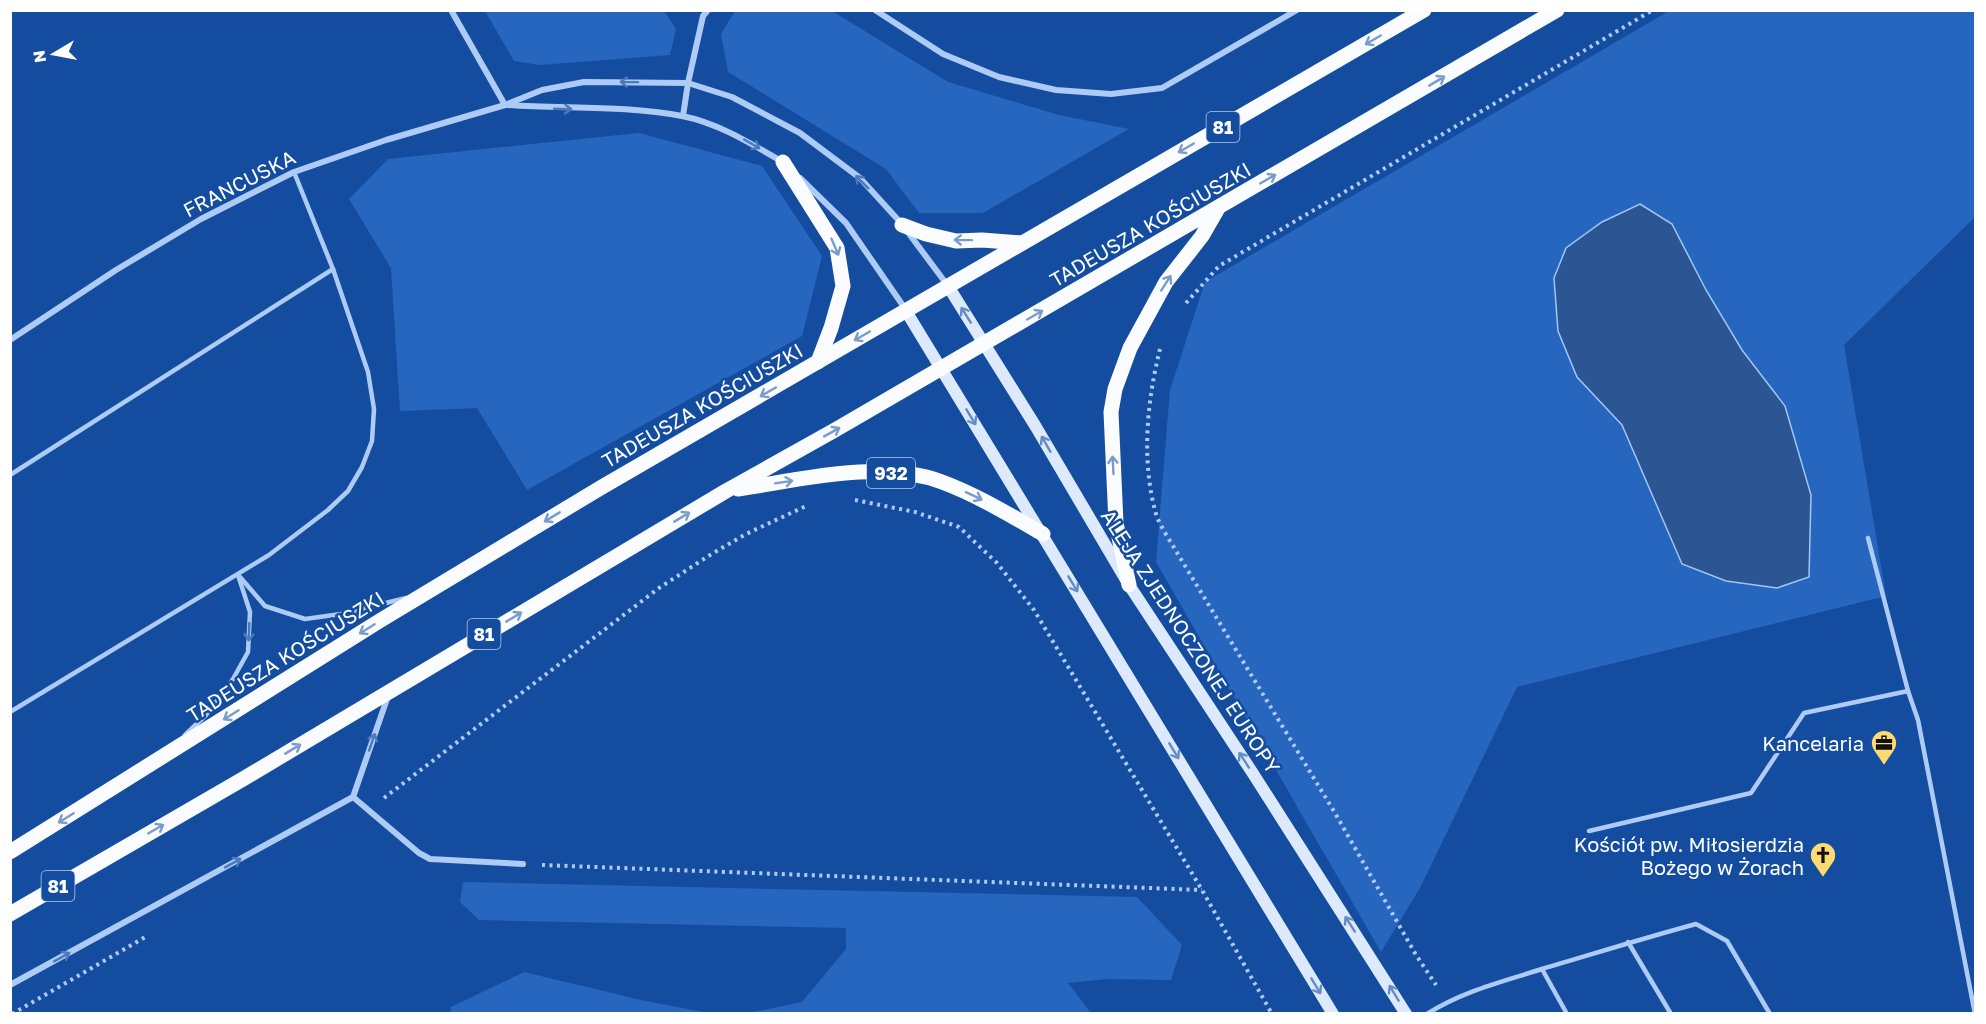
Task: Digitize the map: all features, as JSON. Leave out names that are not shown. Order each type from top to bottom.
[{"type":"main road","name":"TADEUSZA KOŚCIUSZKI","points":[[10,852],[602,487],[1424,10]]},
{"type":"main road","name":"TADEUSZA KOŚCIUSZKI","points":[[10,914],[726,491],[984,344],[1557,10]]},
{"type":"main road","points":[[783,162],[837,248],[843,286],[818,362]]},
{"type":"main road","points":[[1129,585],[1116,523],[1110,412],[1115,389],[1130,348],[1166,282],[1202,236],[1218,208]]},
{"type":"main road","points":[[902,225],[926,234],[956,241],[1022,243]]},
{"type":"main road","name":"ALEJA ZJEDNOCZONEJ EUROPY","points":[[948,286],[1129,585],[1252,772],[1406,1014]]},
{"type":"main road","name":"932","points":[[906,311],[1333,1014]]},
{"type":"main road","name":"932","points":[[726,491],[851,472],[906,474],[940,481],[979,497],[1043,534]]},
{"type":"street","points":[[451,10],[505,105]]},
{"type":"street","points":[[683,116],[703,16],[708,10]]},
{"type":"street","points":[[875,10],[943,54],[999,77],[1056,90],[1111,94],[1162,88],[1297,10]]},
{"type":"street","name":"FRANCUSKA","points":[[10,339],[116,270],[201,219],[294,172],[386,140],[505,105],[543,90],[584,82],[688,83],[732,97],[800,133],[860,178],[902,225],[948,286]]},
{"type":"street","name":"FRANCUSKA","points":[[505,105],[619,110],[683,116],[730,132],[783,162],[846,223],[906,311]]},
{"type":"street","points":[[10,985],[353,797],[390,690]]},
{"type":"street","points":[[353,797],[419,854],[430,859],[523,864]]},
{"type":"lane","points":[[10,712],[238,575],[301,532],[348,491],[363,467],[372,441],[374,410],[368,372],[333,269],[294,172]]},
{"type":"lane","points":[[10,475],[333,269]]},
{"type":"lane","points":[[1868,538],[1908,691],[1918,720],[1975,1014]]},
{"type":"lane","points":[[238,575],[266,606],[305,619],[379,606],[432,590]]},
{"type":"lane","points":[[157,761],[206,715],[249,652],[250,612],[238,575]]},
{"type":"lane","points":[[1589,831],[1751,793],[1804,713],[1908,691]]},
{"type":"lane","points":[[1427,1014],[1447,1001],[1477,988],[1696,924],[1726,941],[1770,1014]]},
{"type":"lane","points":[[1628,942],[1671,1014]]},
{"type":"lane","points":[[1542,969],[1567,1014]]},
{"type":"path","points":[[1181,311],[1219,266],[1653,10]]},
{"type":"path","points":[[1163,340],[1152,380],[1147,437],[1149,475],[1156,515],[1329,803],[1416,955],[1447,1001]]},
{"type":"path","points":[[854,499],[915,512],[959,527],[997,563],[1034,610],[1202,890],[1272,1014]]},
{"type":"path","points":[[659,588],[746,534],[804,506],[814,505]]},
{"type":"path","points":[[523,864],[1202,890]]},
{"type":"shaded area","points":[[485,11],[664,11],[676,29],[670,55],[540,65],[514,61]]},
{"type":"shaded area","points":[[735,11],[832,11],[948,82],[1059,115],[1129,129],[983,213],[919,213],[886,169],[728,72],[721,34]]},
{"type":"shaded area","points":[[1669,11],[1975,11],[1975,217],[1844,345],[1886,596],[1517,687],[1420,888],[1381,952],[1156,562],[1170,390],[1205,282]]},
{"type":"shaded area","points":[[639,133],[762,166],[822,256],[802,336],[527,490],[477,408],[400,411],[391,268],[349,199],[388,159]]},
{"type":"shaded area","points":[[1640,204],[1672,224],[1706,290],[1742,350],[1785,406],[1811,495],[1809,577],[1777,588],[1726,581],[1682,564],[1622,425],[1577,377],[1558,331],[1554,278],[1566,248],[1602,222]]},
{"type":"shaded area","points":[[463,882],[1137,897],[1182,945],[1171,980],[1107,979],[1068,983],[1091,1013],[749,1013],[802,1002],[846,949],[846,928],[479,920],[460,902]]},
{"type":"shaded area","points":[[524,972],[641,1000],[708,1013],[450,1013],[451,1007]]},
{"type":"place","name":"Kancelaria","points":[[1884,766]]},
{"type":"place","name":"Kościół pw. Miłosierdzia Bożego w Żorach","points":[[1823,878]]}]
